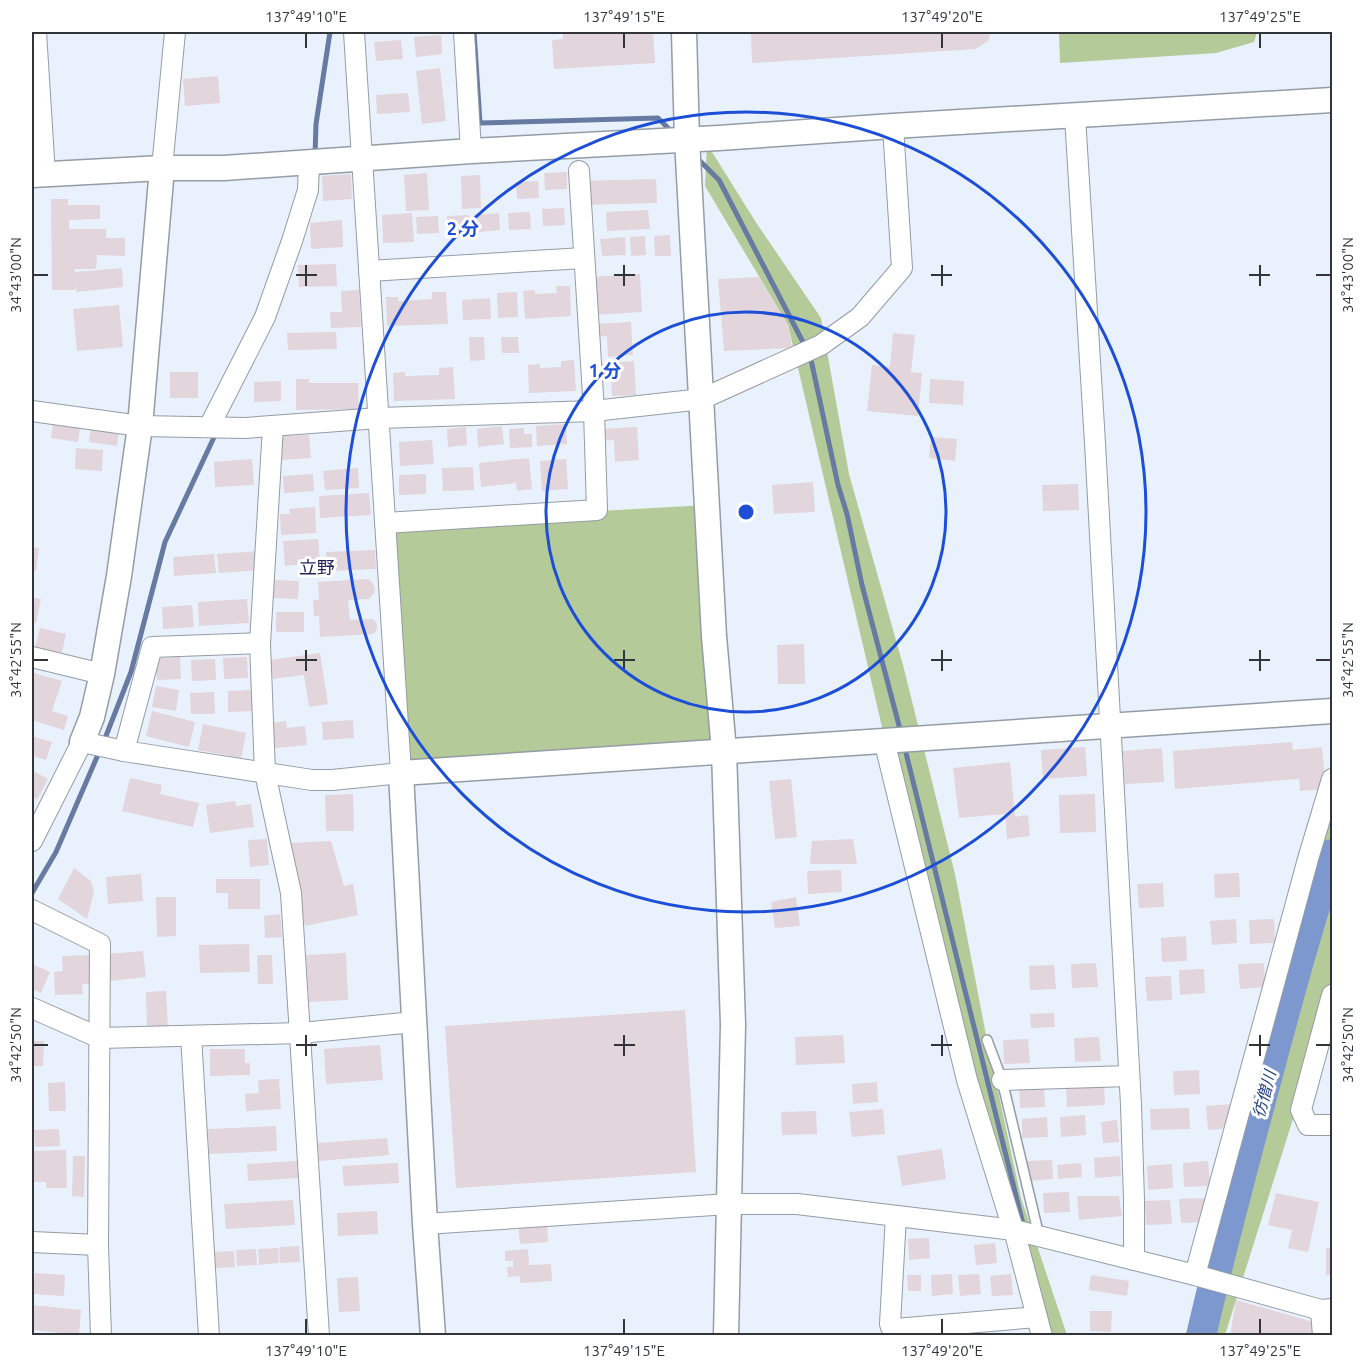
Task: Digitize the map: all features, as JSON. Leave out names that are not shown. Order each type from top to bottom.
[{"type":"street","points":[[36,32],[38,175],[162,168],[224,168],[1332,99]]},
{"type":"street","points":[[32,842],[82,742],[92,717],[102,674],[119,576],[140,426],[175,32]]},
{"type":"street","points":[[354,32],[401,773],[433,1335]]},
{"type":"street","points":[[464,32],[471,151]]},
{"type":"street","points":[[684,32],[687,139],[714,636],[724,751],[733,1025],[726,1335]]},
{"type":"street","points":[[1075,116],[1129,1076],[1134,1260]]},
{"type":"street","points":[[32,411],[140,426],[245,428],[379,418],[594,411],[702,399],[821,345],[860,317],[902,267],[893,126]]},
{"type":"street","points":[[208,427],[265,317],[308,190],[309,162]]},
{"type":"street","points":[[385,523],[597,510],[594,411],[579,171]]},
{"type":"street","points":[[369,271],[584,258]]},
{"type":"street","points":[[273,426],[261,643],[265,772],[291,893],[319,1335]]},
{"type":"street","points":[[124,751],[152,647],[261,643]]},
{"type":"street","points":[[32,657],[102,674]]},
{"type":"street","points":[[82,742],[124,751],[312,780],[332,780],[401,773],[1332,711]]},
{"type":"street","points":[[884,740],[967,1080],[1013,1230],[1039,1326],[961,1329],[895,1329],[890,1326],[896,1216]]},
{"type":"street","points":[[1195,1275],[1308,859],[1332,780]]},
{"type":"street","points":[[32,910],[100,944],[98,1245],[101,1335]]},
{"type":"street","points":[[1332,995],[1301,1110],[1308,1125],[1332,1125]]},
{"type":"street","points":[[32,1008],[100,1038],[301,1033],[414,1022]]},
{"type":"street","points":[[191,1036],[209,1335]]},
{"type":"street","points":[[1002,1080],[1129,1076]]},
{"type":"street","points":[[425,1224],[729,1204],[798,1204],[1013,1230],[1327,1310],[1323,1335]]},
{"type":"street","points":[[32,1242],[98,1245]]},
{"type":"lane","points":[[987,1040],[1002,1080],[1038,1236]]},
{"type":"green space","points":[[1059,32],[1257,32],[1254,42],[1216,53],[1060,63]]},
{"type":"green space","points":[[707,144],[757,224],[821,318],[849,474],[903,665],[955,874],[1021,1198],[1067,1335],[1034,1335],[922,898],[788,325],[705,186]]},
{"type":"green space","points":[[707,505],[724,751],[401,773],[385,523]]},
{"type":"green space","points":[[1332,780],[1332,995],[1225,1335],[1185,1336],[1207,1270],[1214,1206]]},
{"type":"building","points":[[563,32],[653,32],[655,63],[554,69],[552,40],[563,39]]},
{"type":"building","points":[[751,32],[990,32],[989,40],[976,49],[752,63]]},
{"type":"building","points":[[441,35],[442,54],[416,57],[414,37]]},
{"type":"building","points":[[401,40],[403,59],[376,61],[374,42]]},
{"type":"building","points":[[440,68],[446,121],[422,124],[416,71]]},
{"type":"building","points":[[218,76],[220,103],[185,106],[183,79]]},
{"type":"building","points":[[408,93],[410,112],[377,114],[376,95]]},
{"type":"building","points":[[567,172],[567,189],[545,190],[544,173]]},
{"type":"building","points":[[427,173],[429,210],[406,211],[404,175]]},
{"type":"building","points":[[351,174],[352,199],[323,201],[322,176]]},
{"type":"building","points":[[480,175],[481,208],[462,209],[461,176]]},
{"type":"building","points":[[656,179],[657,203],[581,205],[580,181]]},
{"type":"building","points":[[538,181],[539,198],[517,199],[516,182]]},
{"type":"building","points":[[51,199],[68,199],[68,205],[100,205],[100,219],[69,220],[69,229],[106,229],[106,238],[125,238],[125,256],[97,255],[96,269],[75,269],[75,272],[122,268],[123,287],[76,292],[76,281],[75,290],[52,290]]},
{"type":"building","points":[[564,208],[565,225],[543,226],[542,209]]},
{"type":"building","points":[[648,210],[650,229],[607,231],[606,212]]},
{"type":"building","points":[[530,212],[531,229],[509,230],[508,213]]},
{"type":"building","points":[[412,213],[414,242],[383,243],[382,215]]},
{"type":"building","points":[[499,213],[500,230],[478,232],[477,215]]},
{"type":"building","points":[[469,215],[470,231],[448,233],[447,216]]},
{"type":"building","points":[[438,216],[439,233],[417,234],[416,217]]},
{"type":"building","points":[[342,220],[343,247],[311,249],[310,223]]},
{"type":"building","points":[[670,235],[671,256],[655,256],[654,236]]},
{"type":"building","points":[[645,236],[646,255],[631,256],[630,237]]},
{"type":"building","points":[[625,237],[626,255],[602,256],[600,239]]},
{"type":"building","points":[[336,264],[337,286],[299,287],[298,265]]},
{"type":"building","points":[[640,274],[642,312],[593,315],[591,277]]},
{"type":"building","points":[[759,277],[788,325],[792,348],[724,351],[718,279]]},
{"type":"building","points":[[556,286],[570,286],[571,316],[525,319],[523,291],[535,290],[535,294],[557,293]]},
{"type":"building","points":[[359,290],[361,327],[331,328],[330,312],[342,312],[341,291]]},
{"type":"building","points":[[432,292],[446,292],[448,324],[387,326],[386,297],[398,297],[398,301],[432,299]]},
{"type":"building","points":[[517,292],[518,317],[498,318],[497,293]]},
{"type":"building","points":[[490,298],[491,319],[463,320],[462,300]]},
{"type":"building","points":[[119,305],[123,347],[77,351],[73,309]]},
{"type":"building","points":[[631,322],[633,355],[608,357],[607,336],[596,337],[595,324]]},
{"type":"building","points":[[336,332],[337,349],[288,350],[287,333]]},
{"type":"building","points":[[893,333],[915,335],[911,372],[922,373],[918,416],[867,411],[872,365],[890,367]]},
{"type":"building","points":[[469,337],[484,337],[485,360],[470,361]]},
{"type":"building","points":[[501,337],[518,337],[519,353],[502,353]]},
{"type":"building","points":[[574,360],[576,391],[529,393],[528,365],[540,364],[540,368],[561,367],[561,361]]},
{"type":"building","points":[[634,361],[636,395],[612,396],[611,376],[599,376],[598,364]]},
{"type":"building","points":[[453,367],[455,399],[394,401],[393,373],[405,372],[405,376],[439,375],[439,368]]},
{"type":"building","points":[[170,372],[198,372],[198,398],[170,398]]},
{"type":"building","points":[[296,379],[309,379],[309,383],[358,383],[359,409],[296,410]]},
{"type":"building","points":[[930,379],[964,381],[963,405],[929,403]]},
{"type":"building","points":[[281,381],[281,401],[254,402],[254,382]]},
{"type":"building","points":[[53,423],[80,427],[78,442],[51,438]]},
{"type":"building","points":[[566,424],[567,444],[537,446],[536,426]]},
{"type":"building","points":[[502,426],[504,444],[478,447],[477,429]]},
{"type":"building","points":[[91,427],[119,431],[117,446],[89,442]]},
{"type":"building","points":[[466,427],[467,445],[448,447],[447,429]]},
{"type":"building","points":[[637,427],[639,460],[615,462],[614,440],[602,441],[601,429]]},
{"type":"building","points":[[524,428],[524,434],[532,434],[532,447],[510,448],[509,429]]},
{"type":"building","points":[[309,435],[311,458],[282,460],[281,436]]},
{"type":"building","points":[[931,437],[957,439],[955,461],[929,458]]},
{"type":"building","points":[[432,440],[434,464],[400,466],[399,442]]},
{"type":"building","points":[[76,448],[103,450],[102,471],[75,469]]},
{"type":"building","points":[[529,458],[532,489],[517,491],[516,483],[481,487],[479,463]]},
{"type":"building","points":[[252,459],[254,485],[215,487],[214,462]]},
{"type":"building","points":[[566,459],[568,489],[542,491],[540,461]]},
{"type":"building","points":[[473,467],[474,490],[443,491],[442,468]]},
{"type":"building","points":[[358,468],[359,488],[325,490],[323,471]]},
{"type":"building","points":[[313,474],[314,491],[284,493],[283,476]]},
{"type":"building","points":[[426,474],[426,494],[399,495],[399,475]]},
{"type":"building","points":[[813,482],[815,512],[774,514],[772,485]]},
{"type":"building","points":[[1078,484],[1079,510],[1043,511],[1042,485]]},
{"type":"building","points":[[369,493],[371,515],[320,518],[319,496]]},
{"type":"building","points":[[315,507],[316,533],[281,535],[280,514],[290,514],[289,509]]},
{"type":"building","points":[[318,539],[321,572],[303,573],[303,564],[285,566],[283,541]]},
{"type":"building","points":[[32,547],[39,548],[36,571],[32,570]]},
{"type":"building","points":[[375,550],[376,569],[327,571],[326,552]]},
{"type":"building","points":[[259,551],[260,570],[219,573],[217,554]]},
{"type":"building","points":[[214,554],[216,573],[174,576],[173,557]]},
{"type":"building","points":[[368,579],[375,589],[369,599],[348,600],[350,620],[373,619],[377,624],[377,629],[373,634],[320,637],[319,616],[314,616],[313,600],[319,600],[318,582]]},
{"type":"building","points":[[274,580],[299,581],[298,599],[273,598]]},
{"type":"building","points":[[32,597],[41,599],[36,623],[32,622]]},
{"type":"building","points":[[247,599],[249,623],[199,626],[198,602]]},
{"type":"building","points":[[192,605],[194,627],[163,629],[162,607]]},
{"type":"building","points":[[276,612],[304,612],[304,632],[276,632]]},
{"type":"building","points":[[40,628],[66,634],[62,653],[35,647]]},
{"type":"building","points":[[804,644],[805,684],[778,684],[777,645]]},
{"type":"building","points":[[320,653],[328,704],[309,707],[304,675],[273,679],[270,660]]},
{"type":"building","points":[[180,657],[181,679],[157,680],[156,658]]},
{"type":"building","points":[[247,657],[248,678],[224,679],[223,658]]},
{"type":"building","points":[[215,659],[216,680],[192,681],[191,660]]},
{"type":"building","points":[[34,673],[62,681],[52,711],[68,716],[64,730],[32,720]]},
{"type":"building","points":[[156,686],[179,690],[176,711],[152,707]]},
{"type":"building","points":[[252,690],[252,711],[228,712],[228,691]]},
{"type":"building","points":[[214,692],[215,714],[191,714],[190,693]]},
{"type":"building","points":[[152,711],[195,722],[189,747],[146,736]]},
{"type":"building","points":[[353,720],[354,738],[323,740],[322,722]]},
{"type":"building","points":[[286,721],[287,728],[305,726],[307,745],[275,748],[272,723]]},
{"type":"building","points":[[203,724],[246,733],[241,758],[198,750]]},
{"type":"building","points":[[32,736],[52,742],[46,760],[32,756]]},
{"type":"building","points":[[1292,742],[1293,750],[1322,747],[1326,789],[1300,791],[1299,779],[1175,789],[1173,751]]},
{"type":"building","points":[[1085,747],[1087,776],[1043,779],[1041,750]]},
{"type":"building","points":[[1162,748],[1164,782],[1125,784],[1123,751]]},
{"type":"building","points":[[1010,762],[1015,817],[1028,815],[1030,836],[1007,839],[1005,814],[959,818],[953,768]]},
{"type":"building","points":[[32,770],[48,779],[37,800],[32,797]]},
{"type":"building","points":[[130,778],[162,785],[160,794],[199,803],[193,827],[122,811]]},
{"type":"building","points":[[791,779],[797,837],[775,839],[769,781]]},
{"type":"building","points":[[353,794],[354,831],[326,831],[325,795]]},
{"type":"building","points":[[1095,794],[1096,832],[1060,833],[1059,795]]},
{"type":"building","points":[[235,801],[236,806],[251,804],[254,827],[210,833],[206,805]]},
{"type":"building","points":[[267,839],[269,865],[250,867],[248,840]]},
{"type":"building","points":[[853,839],[857,864],[810,864],[812,841]]},
{"type":"building","points":[[331,841],[344,886],[353,884],[358,915],[305,926],[289,843]]},
{"type":"building","points":[[74,868],[91,881],[94,892],[87,919],[58,899]]},
{"type":"building","points":[[841,870],[842,892],[808,894],[807,871]]},
{"type":"building","points":[[1239,873],[1240,897],[1215,898],[1214,874]]},
{"type":"building","points":[[141,874],[143,901],[108,904],[106,877]]},
{"type":"building","points":[[216,879],[260,879],[260,909],[228,909],[228,893],[216,893]]},
{"type":"building","points":[[1163,883],[1164,907],[1139,908],[1137,884]]},
{"type":"building","points":[[156,897],[176,897],[176,936],[157,937]]},
{"type":"building","points":[[796,897],[800,926],[775,928],[771,902]]},
{"type":"building","points":[[280,914],[282,937],[265,938],[264,916]]},
{"type":"building","points":[[1236,919],[1237,943],[1212,945],[1210,921]]},
{"type":"building","points":[[1274,919],[1275,943],[1250,944],[1249,920]]},
{"type":"building","points":[[1186,936],[1187,961],[1162,962],[1161,938]]},
{"type":"building","points":[[249,944],[250,972],[200,973],[199,945]]},
{"type":"building","points":[[143,951],[146,977],[111,981],[108,954]]},
{"type":"building","points":[[346,953],[348,1000],[309,1002],[306,955]]},
{"type":"building","points":[[89,955],[90,984],[82,984],[83,994],[55,995],[54,972],[63,971],[62,956]]},
{"type":"building","points":[[257,955],[272,955],[273,984],[258,984]]},
{"type":"building","points":[[1096,963],[1098,987],[1072,988],[1071,964]]},
{"type":"building","points":[[1264,963],[1265,987],[1240,989],[1238,964]]},
{"type":"building","points":[[32,964],[50,972],[41,993],[32,989]]},
{"type":"building","points":[[1054,965],[1056,989],[1030,990],[1029,966]]},
{"type":"building","points":[[1204,969],[1205,993],[1180,995],[1179,970]]},
{"type":"building","points":[[1171,976],[1172,1000],[1147,1001],[1145,977]]},
{"type":"building","points":[[166,991],[168,1029],[147,1029],[146,992]]},
{"type":"building","points":[[685,1010],[696,1172],[456,1188],[445,1026]]},
{"type":"building","points":[[1054,1013],[1055,1027],[1031,1028],[1030,1014]]},
{"type":"building","points":[[843,1035],[845,1063],[796,1065],[795,1037]]},
{"type":"building","points":[[1099,1037],[1101,1061],[1075,1062],[1074,1038]]},
{"type":"building","points":[[1028,1039],[1030,1063],[1004,1064],[1003,1040]]},
{"type":"building","points":[[32,1041],[44,1041],[43,1066],[32,1066]]},
{"type":"building","points":[[380,1045],[383,1080],[326,1084],[324,1049]]},
{"type":"building","points":[[210,1049],[245,1049],[245,1063],[250,1063],[250,1075],[210,1076]]},
{"type":"building","points":[[1199,1070],[1200,1094],[1174,1095],[1173,1071]]},
{"type":"building","points":[[279,1079],[281,1109],[246,1111],[245,1094],[259,1093],[258,1080]]},
{"type":"building","points":[[65,1082],[66,1111],[49,1111],[48,1083]]},
{"type":"building","points":[[877,1082],[878,1102],[853,1104],[852,1084]]},
{"type":"building","points":[[1044,1083],[1045,1107],[1020,1108],[1019,1084]]},
{"type":"building","points":[[1104,1083],[1105,1105],[1067,1107],[1066,1085]]},
{"type":"building","points":[[1232,1104],[1233,1128],[1208,1130],[1206,1106]]},
{"type":"building","points":[[1189,1108],[1190,1129],[1151,1130],[1150,1109]]},
{"type":"building","points":[[883,1109],[885,1134],[852,1137],[849,1112]]},
{"type":"building","points":[[816,1111],[817,1134],[782,1135],[781,1112]]},
{"type":"building","points":[[1085,1115],[1086,1135],[1061,1137],[1060,1117]]},
{"type":"building","points":[[1047,1117],[1048,1137],[1022,1138],[1022,1119]]},
{"type":"building","points":[[1117,1120],[1119,1142],[1103,1143],[1101,1122]]},
{"type":"building","points":[[276,1126],[277,1151],[209,1154],[208,1129]]},
{"type":"building","points":[[59,1129],[60,1146],[35,1147],[34,1130]]},
{"type":"building","points":[[387,1138],[389,1155],[319,1161],[318,1143]]},
{"type":"building","points":[[942,1149],[946,1179],[902,1186],[897,1156]]},
{"type":"building","points":[[66,1150],[67,1188],[46,1188],[46,1182],[32,1182],[32,1151]]},
{"type":"building","points":[[73,1156],[85,1156],[84,1197],[72,1196]]},
{"type":"building","points":[[1120,1156],[1121,1176],[1095,1178],[1094,1158]]},
{"type":"building","points":[[1052,1160],[1053,1179],[1028,1181],[1027,1161]]},
{"type":"building","points":[[297,1161],[298,1178],[248,1181],[247,1164]]},
{"type":"building","points":[[1208,1161],[1210,1186],[1184,1187],[1183,1163]]},
{"type":"building","points":[[398,1163],[399,1183],[344,1186],[342,1166]]},
{"type":"building","points":[[1081,1163],[1082,1177],[1058,1179],[1057,1165]]},
{"type":"building","points":[[1172,1164],[1173,1188],[1148,1190],[1147,1166]]},
{"type":"building","points":[[1069,1192],[1070,1212],[1044,1213],[1043,1193]]},
{"type":"building","points":[[1276,1193],[1319,1202],[1308,1252],[1288,1248],[1292,1230],[1268,1225]]},
{"type":"building","points":[[1077,1196],[1119,1196],[1122,1216],[1079,1220]]},
{"type":"building","points":[[1205,1198],[1206,1222],[1181,1223],[1179,1199]]},
{"type":"building","points":[[293,1200],[295,1225],[226,1229],[224,1204]]},
{"type":"building","points":[[1170,1200],[1172,1224],[1146,1225],[1145,1201]]},
{"type":"building","points":[[377,1211],[378,1234],[338,1236],[337,1213]]},
{"type":"building","points":[[547,1223],[548,1242],[520,1244],[518,1225]]},
{"type":"building","points":[[929,1238],[930,1258],[909,1260],[908,1239]]},
{"type":"building","points":[[995,1243],[997,1263],[976,1265],[974,1245]]},
{"type":"building","points":[[299,1246],[300,1262],[280,1263],[279,1247]]},
{"type":"building","points":[[278,1248],[279,1263],[259,1265],[258,1249]]},
{"type":"building","points":[[1326,1248],[1332,1248],[1332,1275],[1326,1275]]},
{"type":"building","points":[[256,1249],[257,1265],[237,1266],[236,1250]]},
{"type":"building","points":[[528,1249],[529,1265],[551,1264],[552,1281],[520,1283],[520,1276],[508,1277],[507,1267],[513,1267],[513,1261],[505,1261],[505,1251]]},
{"type":"building","points":[[234,1251],[235,1267],[215,1268],[214,1252]]},
{"type":"building","points":[[35,1273],[65,1275],[64,1296],[33,1294]]},
{"type":"building","points":[[952,1274],[953,1294],[932,1296],[931,1275]]},
{"type":"building","points":[[979,1274],[981,1294],[960,1296],[958,1275]]},
{"type":"building","points":[[1011,1274],[1013,1295],[992,1296],[990,1276]]},
{"type":"building","points":[[907,1275],[921,1275],[921,1291],[908,1291]]},
{"type":"building","points":[[1091,1275],[1129,1281],[1127,1296],[1089,1290]]},
{"type":"building","points":[[358,1277],[360,1311],[339,1312],[337,1278]]},
{"type":"building","points":[[1236,1300],[1313,1322],[1315,1336],[1230,1336]]},
{"type":"building","points":[[32,1305],[81,1310],[79,1335],[32,1330]]},
{"type":"building","points":[[1090,1311],[1112,1311],[1111,1332],[1090,1331]]},
{"type":"waterway","points":[[315,155],[316,124],[330,32]]},
{"type":"waterway","points":[[474,32],[480,123],[658,118],[674,134]]},
{"type":"waterway","points":[[697,158],[719,180],[805,346]]},
{"type":"waterway","points":[[810,355],[862,585],[901,733]]},
{"type":"waterway","points":[[104,741],[131,672],[165,542],[216,433]]},
{"type":"waterway","points":[[904,745],[1024,1228]]},
{"type":"waterway","points":[[32,893],[56,852],[100,750]]},
{"type":"waterway","name":"彷僧川","points":[[1201,1336],[1282,1022],[1332,854]]},
{"type":"district","name":"立野","points":[[317,568]]}]
